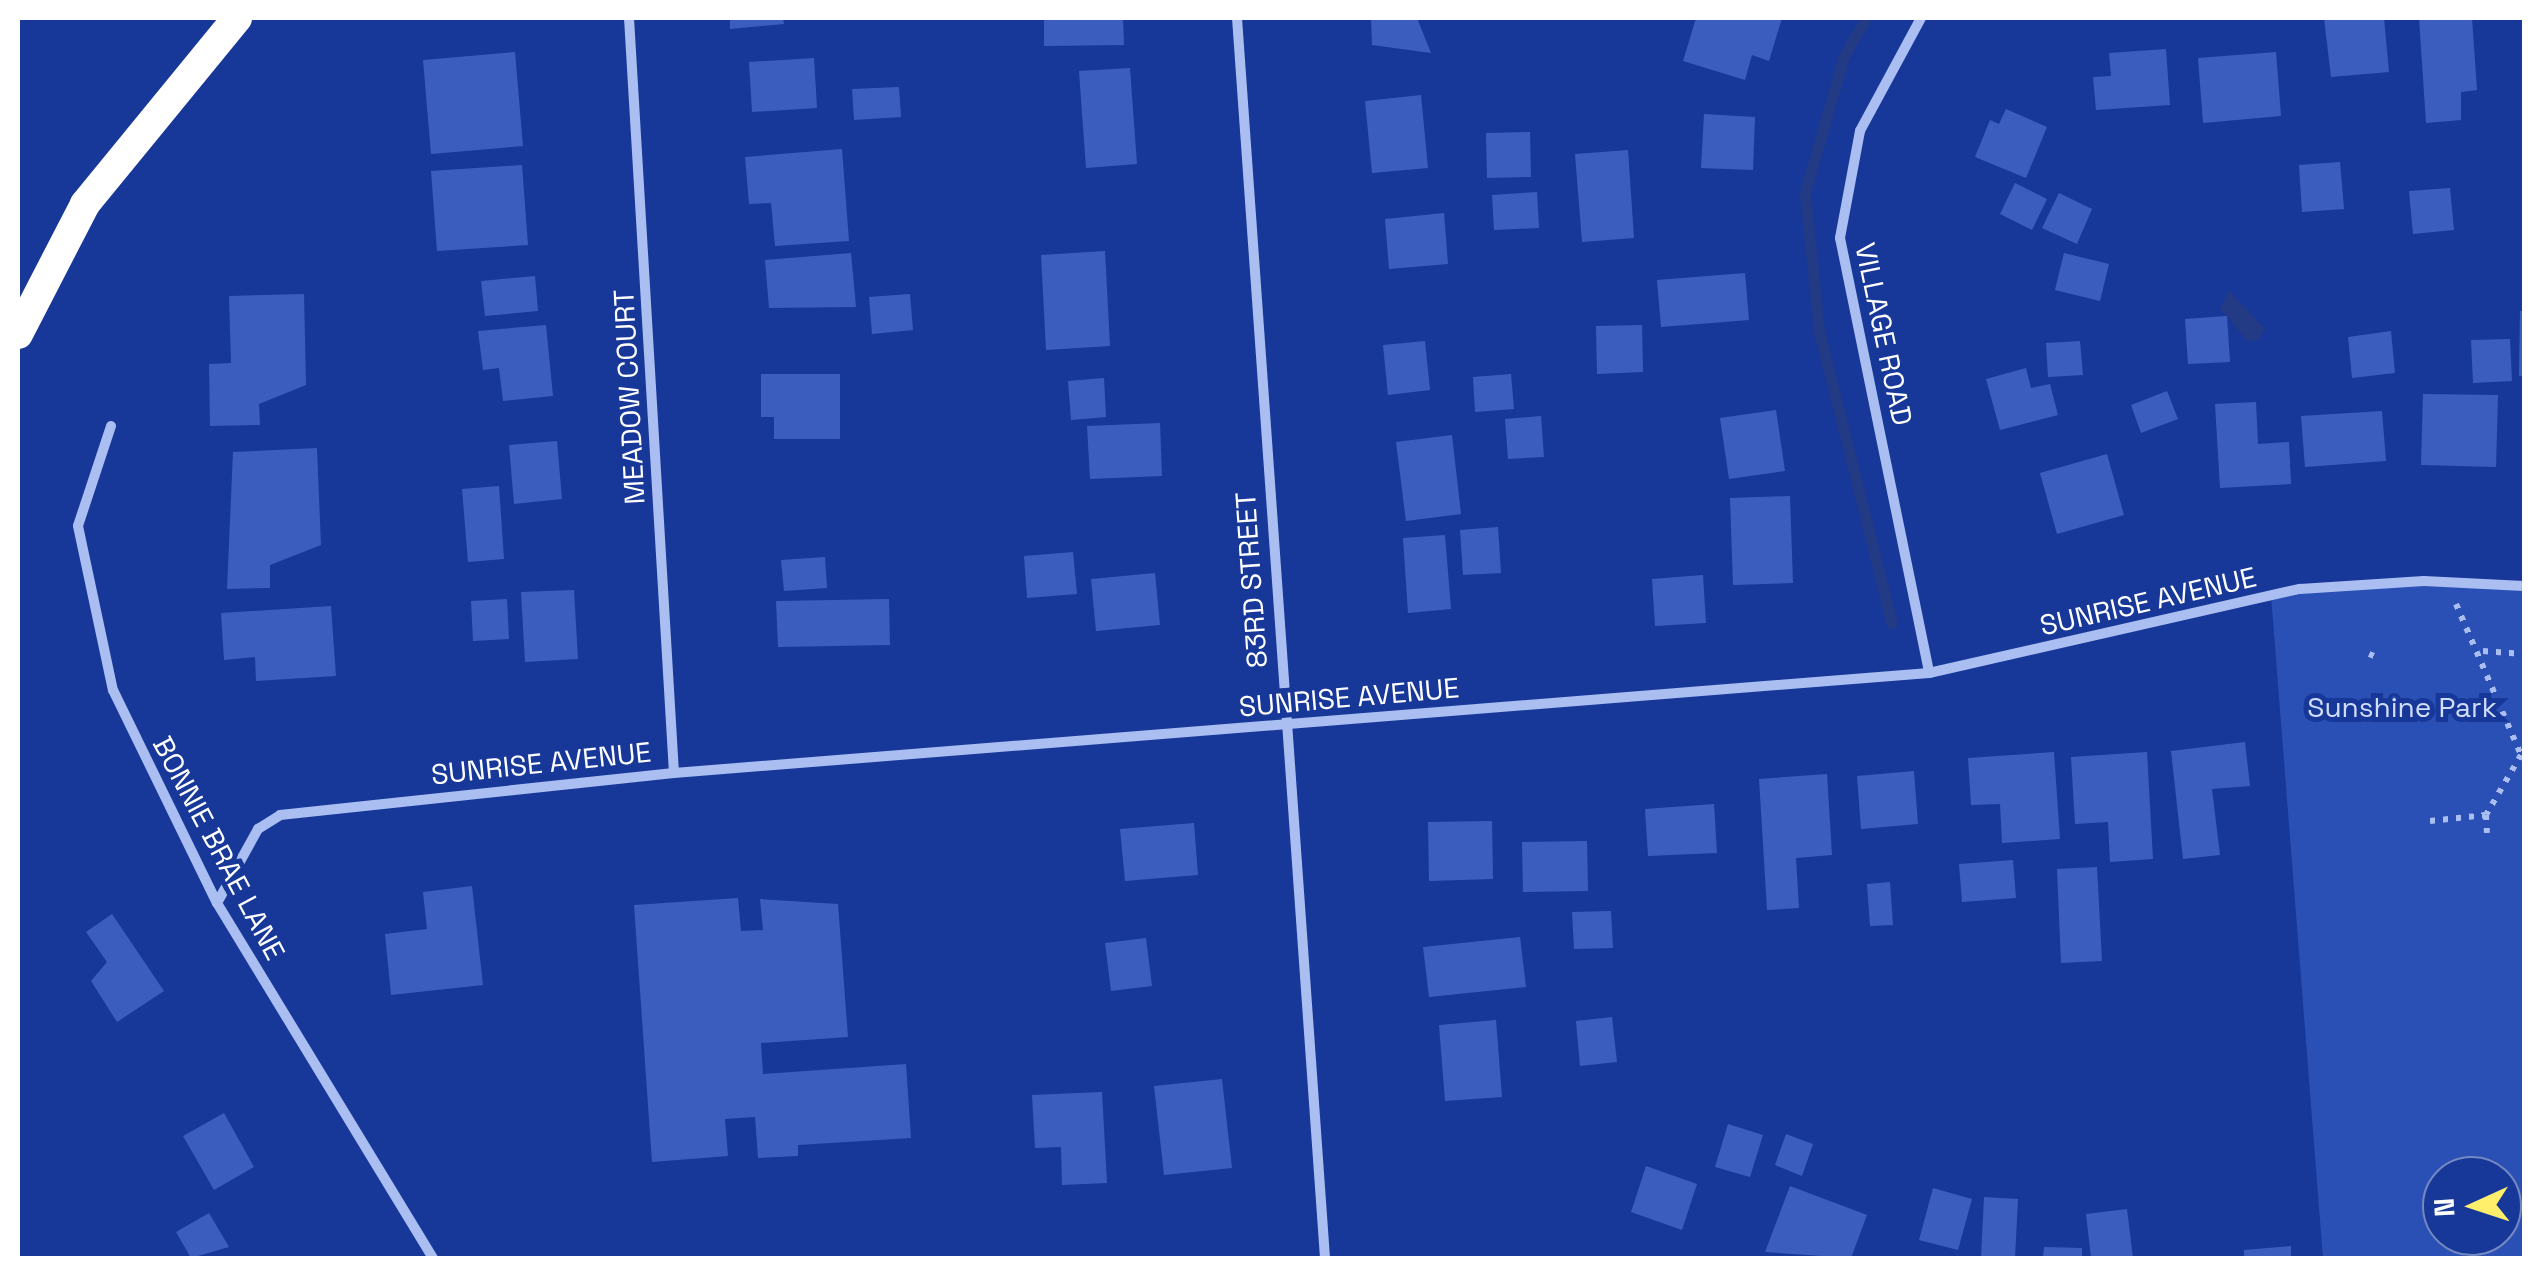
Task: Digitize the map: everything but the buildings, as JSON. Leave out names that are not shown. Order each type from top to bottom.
[{"type":"highway","points":[[18,334],[86,204],[237,18]]},
{"type":"street","name":"MEADOW COURT","points":[[629,18],[674,773]]},
{"type":"street","name":"83RD STREET","points":[[1237,18],[1283,725],[1326,1258]]},
{"type":"street","name":"VILLAGE ROAD","points":[[1921,18],[1860,131],[1840,238],[1929,673]]},
{"type":"street","name":"BONNIE BRAE LANE","points":[[111,426],[78,526],[86,586],[113,690],[217,903],[432,1258]]},
{"type":"street","name":"SUNRISE AVENUE","points":[[217,903],[258,829],[280,815],[674,773],[1929,673],[2300,590],[2444,581],[2524,586]]},
{"type":"path","points":[[2444,581],[2483,651],[2484,683],[2521,755],[2486,815],[2486,832]]},
{"type":"path","points":[[2483,651],[2524,654]]},
{"type":"path","points":[[2430,820],[2486,815]]},
{"type":"green space","name":"Sunshine Park","points":[[2444,581],[2524,588],[2524,1258],[2323,1258],[2271,595]]},
{"type":"shaded area","points":[[2229,291],[2265,329],[2259,339],[2248,342],[2220,308]]},
{"type":"waterway","points":[[1866,18],[1844,56],[1805,193],[1819,331],[1892,623]]}]
